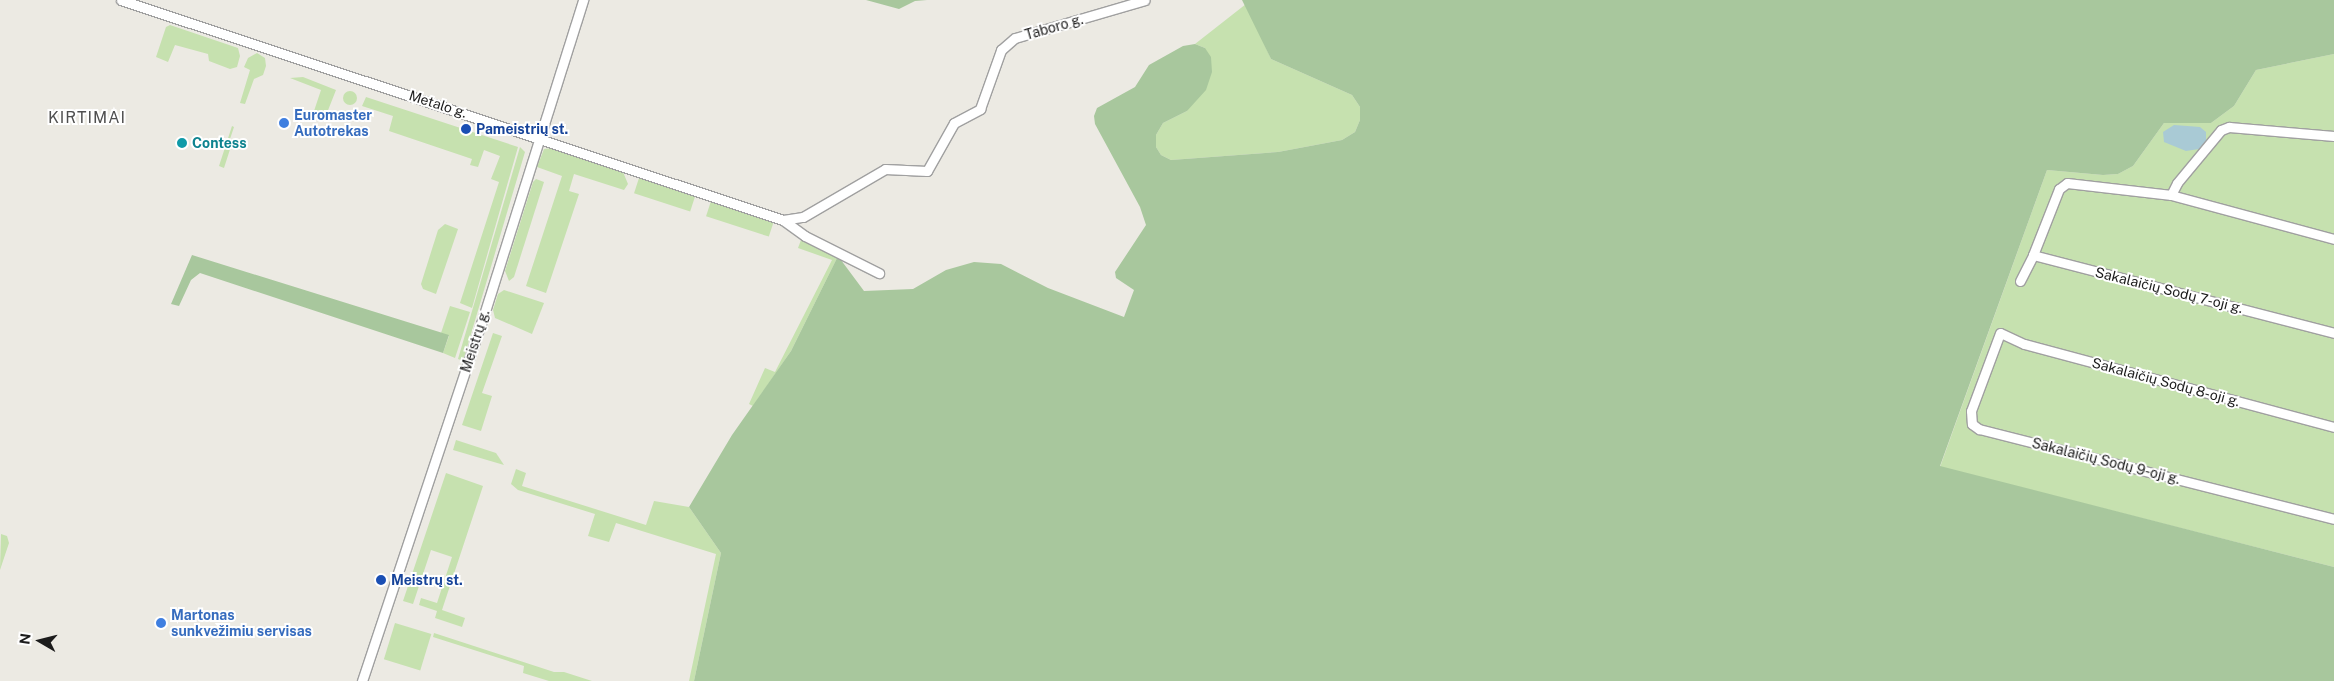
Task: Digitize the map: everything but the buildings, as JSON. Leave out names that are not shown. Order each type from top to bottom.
[{"type":"street","name":"Metalo g.","points":[[121,0],[540,137],[783,220]]},
{"type":"street","name":"Meistrų g.","points":[[362,681],[583,0]]},
{"type":"street","name":"Taboro g.","points":[[783,220],[803,217],[885,169],[927,171],[954,123],[980,109],[1001,50],[1015,38],[1145,0]]},
{"type":"street","points":[[2171,195],[2176,183],[2221,130],[2230,127],[2334,136]]},
{"type":"street","points":[[2020,281],[2033,255],[2062,184],[2171,195],[2334,240]]},
{"type":"street","points":[[783,220],[805,236],[879,273]]},
{"type":"street","name":"Sakalaičių Sodų 7-oji g.","points":[[2033,255],[2334,333]]},
{"type":"street","name":"Sakalaičių Sodų 8-oji g.","points":[[2000,333],[2024,344],[2334,427]]},
{"type":"street","name":"Sakalaičių Sodų 9-oji g.","points":[[2000,333],[1971,411],[1972,424],[1979,429],[2334,519]]},
{"type":"green space","points":[[866,0],[927,0],[915,1],[899,9]]},
{"type":"green space","points":[[1242,0],[2334,0],[2334,54],[2256,70],[2234,106],[2211,123],[2164,123],[2133,166],[2118,174],[2103,175],[2047,170],[1940,466],[2334,567],[2334,681],[694,681],[721,553],[689,507],[732,435],[791,351],[838,256],[864,291],[913,289],[946,270],[974,262],[1001,264],[1048,288],[1124,317],[1134,290],[1116,278],[1115,272],[1146,225],[1140,207],[1095,124],[1094,116],[1097,108],[1135,87],[1149,65],[1183,46],[1195,44],[1205,48],[1211,57],[1212,72],[1206,90],[1187,111],[1163,123],[1156,135],[1156,147],[1161,155],[1171,160],[1278,152],[1342,140],[1355,132],[1360,120],[1360,107],[1352,95],[1271,59]]},
{"type":"green space","points":[[1246,4],[1271,59],[1352,95],[1360,107],[1360,120],[1355,132],[1342,140],[1278,152],[1171,160],[1161,155],[1156,147],[1156,135],[1163,123],[1187,111],[1205,48],[1195,44]]},
{"type":"green space","points":[[170,25],[238,48],[240,56],[237,67],[230,69],[209,61],[208,54],[175,45],[168,62],[156,57],[166,27]]},
{"type":"green space","points":[[257,53],[265,58],[266,66],[263,75],[254,79],[245,104],[240,103],[250,70],[244,67],[248,58]]},
{"type":"green space","points":[[2334,54],[2334,567],[1940,467],[2047,170],[2103,175],[2118,174],[2133,166],[2164,123],[2211,123],[2234,106],[2256,70]]},
{"type":"green space","points":[[303,77],[336,90],[325,118],[313,114],[321,90],[290,78]]},
{"type":"green space","points":[[347,91],[353,91],[357,98],[353,105],[347,105],[343,101],[343,95]]},
{"type":"green space","points":[[366,97],[518,147],[472,308],[460,303],[499,182],[491,179],[500,156],[484,150],[478,167],[470,165],[472,159],[389,131],[393,116],[362,106]]},
{"type":"green space","points":[[232,126],[234,127],[230,139],[233,140],[224,168],[219,166]]},
{"type":"green space","points":[[520,147],[525,152],[463,361],[458,359]]},
{"type":"green space","points":[[552,148],[623,172],[628,184],[624,190],[574,174],[569,191],[579,194],[546,293],[526,286],[562,176],[537,167],[544,149]]},
{"type":"green space","points":[[639,178],[695,196],[690,211],[634,193]]},
{"type":"green space","points":[[536,179],[544,182],[514,277],[509,281],[505,271],[533,182]]},
{"type":"green space","points":[[711,201],[774,221],[769,237],[706,216]]},
{"type":"green space","points":[[445,224],[458,229],[436,294],[423,289],[421,284],[438,230]]},
{"type":"green space","points":[[801,240],[838,256],[791,351],[753,406],[749,404],[765,368],[775,372],[832,260],[798,248]]},
{"type":"green space","points":[[192,255],[449,335],[443,353],[200,273],[191,280],[179,306],[171,304]]},
{"type":"green space","points":[[504,290],[544,303],[532,334],[495,318],[493,310],[498,294]]},
{"type":"green space","points":[[450,306],[470,312],[455,358],[443,353],[449,336],[441,333]]},
{"type":"green space","points":[[493,333],[502,336],[482,393],[492,396],[481,431],[462,425]]},
{"type":"green space","points":[[456,440],[496,453],[504,465],[453,450]]},
{"type":"green space","points":[[516,469],[526,473],[522,486],[646,525],[654,501],[689,507],[721,553],[694,681],[689,681],[716,554],[616,523],[609,542],[588,536],[595,514],[518,490],[511,484]]},
{"type":"green space","points":[[446,473],[483,486],[442,610],[465,618],[462,627],[435,618],[437,611],[419,605],[421,598],[437,603],[452,557],[431,550],[413,604],[403,601]]},
{"type":"green space","points":[[1,534],[7,536],[9,543],[0,570]]},
{"type":"green space","points":[[395,623],[431,634],[420,670],[384,659]]},
{"type":"green space","points":[[434,633],[554,672],[564,672],[592,681],[549,681],[523,673],[524,666],[433,637]]},
{"type":"water","points":[[2174,125],[2200,127],[2206,132],[2206,143],[2199,149],[2186,151],[2164,142],[2163,132]]},
{"type":"place","name":"Euromaster Autotrekas","points":[[284,123]]},
{"type":"place","name":"Pameistrių st.","points":[[466,129]]},
{"type":"place","name":"Contess","points":[[182,143]]},
{"type":"place","name":"Meistrų st.","points":[[381,580]]},
{"type":"place","name":"Martonas sunkvežimiu servisas","points":[[161,623]]},
{"type":"district","name":"KIRTIMAI","points":[[87,118]]}]
